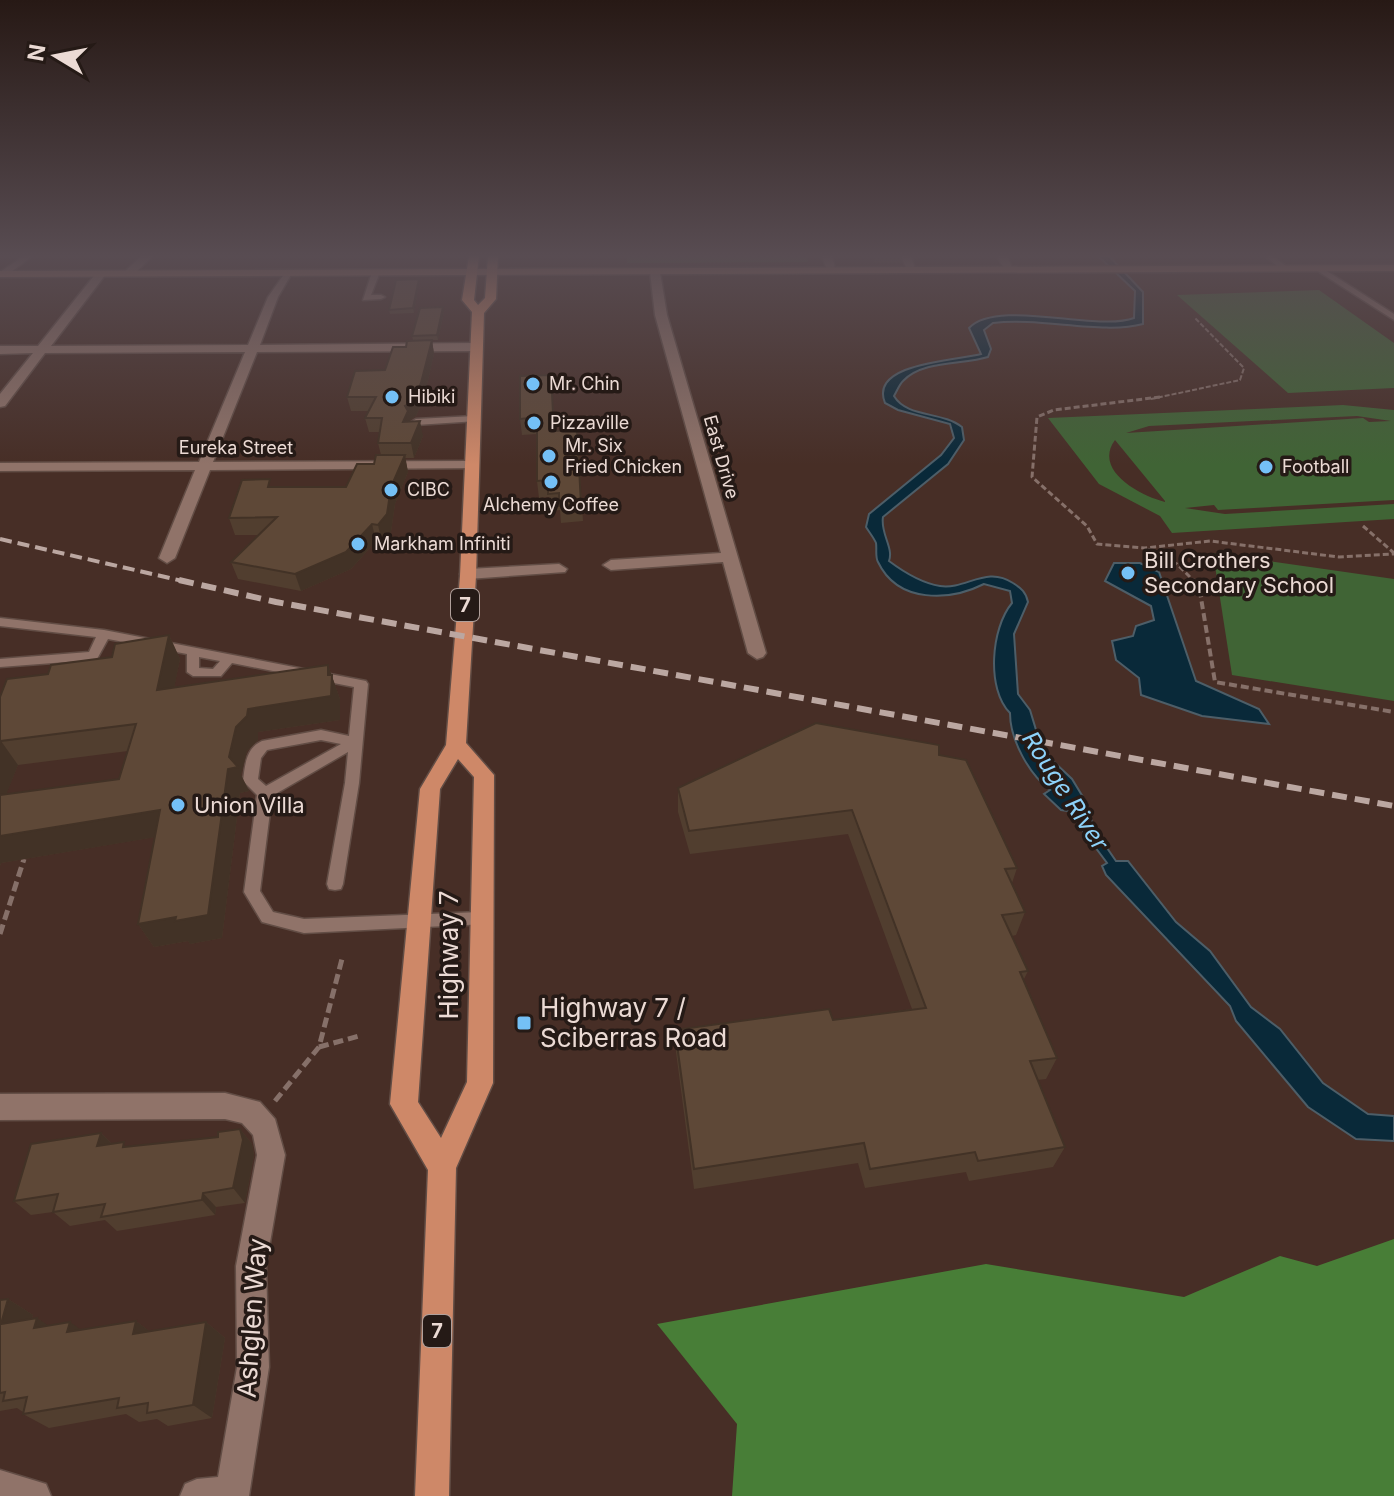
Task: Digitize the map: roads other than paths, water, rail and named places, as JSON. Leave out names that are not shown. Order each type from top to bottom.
[{"type":"main road","name":"Highway 7","points":[[442,1167],[404,1104],[430,789],[456,745],[468,574],[477,326]]},
{"type":"main road","name":"Highway 7","points":[[432,1496],[442,1167],[480,1083],[484,775],[456,745]]},
{"type":"street","points":[[0,403],[61,326]]},
{"type":"street","points":[[167,558],[262,326]]},
{"type":"street","name":"East Drive","points":[[664,326],[757,653]]},
{"type":"street","points":[[0,350],[476,347]]},
{"type":"street","name":"Eureka Street","points":[[0,467],[471,465]]},
{"type":"street","points":[[611,565],[731,557]]},
{"type":"street","points":[[468,574],[559,569]]},
{"type":"street","name":"Ashglen Way","points":[[0,1107],[225,1106],[250,1111],[265,1129],[271,1155],[251,1266],[253,1367],[232,1494],[197,1496]]},
{"type":"street","points":[[0,1487],[34,1496]]},
{"type":"lane","points":[[416,422],[474,419]]},
{"type":"lane","points":[[0,622],[104,634],[361,684],[335,884]]},
{"type":"lane","points":[[0,663],[93,656],[104,634]]},
{"type":"lane","points":[[193,650],[193,672],[216,673],[230,658]]},
{"type":"lane","points":[[265,793],[250,781],[254,757],[262,746],[321,735],[355,742]]},
{"type":"lane","points":[[265,793],[355,742]]},
{"type":"lane","points":[[265,793],[252,892],[268,917],[304,926],[480,919]]},
{"type":"water","name":"Rouge River","points":[[989,326],[984,330],[991,349],[988,357],[944,364],[911,374],[900,384],[894,396],[907,408],[945,418],[962,427],[964,440],[948,464],[883,517],[889,561],[913,577],[933,585],[959,585],[994,576],[1013,583],[1023,591],[1028,602],[1014,634],[1018,694],[1030,710],[1037,733],[1051,759],[1072,779],[1086,802],[1094,829],[1116,861],[1128,861],[1176,922],[1210,951],[1251,1007],[1280,1029],[1323,1083],[1368,1114],[1394,1116],[1394,1141],[1356,1139],[1308,1107],[1236,1021],[1230,1006],[1106,875],[1102,866],[1107,863],[1068,811],[1061,810],[1044,794],[1050,790],[1022,756],[1013,734],[1010,713],[997,689],[996,642],[999,627],[1012,603],[1010,591],[984,584],[941,596],[911,592],[887,576],[877,560],[876,543],[866,527],[869,514],[941,455],[954,438],[950,424],[898,410],[885,403],[883,389],[890,379],[919,365],[981,354],[969,328]]},
{"type":"water","points":[[1076,326],[1133,326],[1109,328]]},
{"type":"water","points":[[1114,563],[1140,563],[1159,572],[1196,681],[1259,709],[1269,724],[1202,716],[1141,695],[1139,678],[1116,660],[1112,641],[1133,636],[1136,626],[1154,620],[1151,606],[1105,581]]},
{"type":"railway","points":[[0,539],[187,582]]},
{"type":"railway","points":[[179,580],[276,602],[1394,806]]},
{"type":"place","name":"Mr. Chin","points":[[533,384]]},
{"type":"place","name":"Hibiki","points":[[392,397]]},
{"type":"place","name":"Pizzaville","points":[[534,423]]},
{"type":"place","name":"Mr. Six Fried Chicken","points":[[549,456]]},
{"type":"place","name":"Football","points":[[1266,467]]},
{"type":"place","name":"Alchemy Coffee","points":[[551,482]]},
{"type":"place","name":"CIBC","points":[[391,490]]},
{"type":"place","name":"Markham Infiniti","points":[[358,544]]},
{"type":"place","name":"Bill Crothers Secondary School","points":[[1128,573]]},
{"type":"place","name":"Union Villa","points":[[178,805]]},
{"type":"place","name":"Highway 7 / Sciberras Road","points":[[524,1023]]}]
